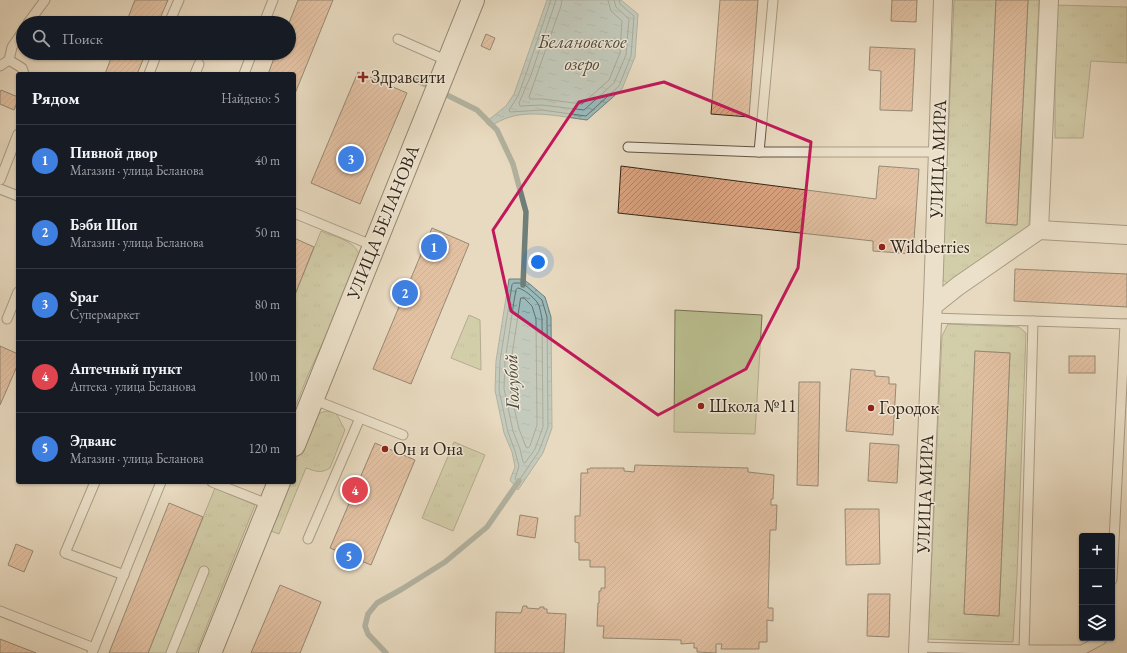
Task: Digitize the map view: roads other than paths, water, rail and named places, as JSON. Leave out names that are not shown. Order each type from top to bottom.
[{"type":"street","name":"УЛИЦА БЕЛАНОВА","points":[[296,440],[473,0]]},
{"type":"street","name":"УЛИЦА МИРА","points":[[918,650],[943,0]]},
{"type":"street","points":[[1038,230],[1049,0]]},
{"type":"street","points":[[932,312],[958,286],[1038,230],[1127,235]]},
{"type":"street","points":[[210,653],[278,484]]},
{"type":"lane","points":[[33,16],[44,0]]},
{"type":"lane","points":[[172,16],[179,0]]},
{"type":"lane","points":[[267,16],[273,0]]},
{"type":"lane","points":[[759,152],[773,0]]},
{"type":"lane","points":[[398,39],[446,66]]},
{"type":"lane","points":[[0,66],[8,60],[12,47],[16,41]]},
{"type":"lane","points":[[8,60],[22,68],[23,72]]},
{"type":"lane","points":[[150,72],[154,60]]},
{"type":"lane","points":[[245,72],[249,60]]},
{"type":"lane","points":[[196,72],[199,64]]},
{"type":"lane","points":[[0,180],[16,139]]},
{"type":"lane","points":[[628,147],[759,152],[938,152]]},
{"type":"lane","points":[[0,189],[16,195]]},
{"type":"lane","points":[[296,215],[374,246]]},
{"type":"lane","points":[[7,319],[16,297]]},
{"type":"lane","points":[[932,312],[1033,321],[1126,324],[1113,569]]},
{"type":"lane","points":[[1024,650],[1033,321]]},
{"type":"lane","points":[[312,399],[403,436]]},
{"type":"lane","points":[[308,539],[360,418]]},
{"type":"lane","points":[[93,484],[65,553],[124,575]]},
{"type":"lane","points":[[0,611],[93,651],[160,484]]},
{"type":"lane","points":[[217,484],[270,505]]},
{"type":"lane","points":[[171,653],[204,571]]},
{"type":"lane","points":[[918,650],[1024,650],[1052,652],[1082,650],[1098,641]]},
{"type":"water","name":"Белановское озеро","points":[[547,0],[621,0],[638,14],[635,57],[622,89],[587,120],[528,114],[510,117],[490,126],[486,122],[506,106],[514,94]]},
{"type":"water","points":[[509,279],[523,279],[545,297],[551,317],[552,428],[543,453],[518,490],[510,480],[515,467],[512,452],[504,433],[495,390],[496,361]]},
{"type":"waterway","name":"Голубой","points":[[415,80],[433,88]]},
{"type":"waterway","name":"Голубой","points":[[441,92],[477,110],[497,130],[513,164],[526,212],[523,285]]},
{"type":"waterway","name":"Голубой","points":[[386,653],[368,634],[365,626],[368,614],[377,603],[445,562],[487,527],[519,481]]},
{"type":"place","name":"Здравсити","points":[[363,77]]},
{"type":"place","name":"Spar","points":[[351,159]]},
{"type":"place","name":"Пивной двор","points":[[434,247]]},
{"type":"place","name":"Wildberries","points":[[882,247]]},
{"type":"place","name":"Бэби Шоп","points":[[405,293]]},
{"type":"place","name":"Школа №11","points":[[701,406]]},
{"type":"place","name":"Городок","points":[[871,408]]},
{"type":"place","name":"Он и Она","points":[[385,449]]},
{"type":"place","name":"Аптечный пункт","points":[[355,490]]},
{"type":"place","name":"Эдванс","points":[[349,556]]}]
